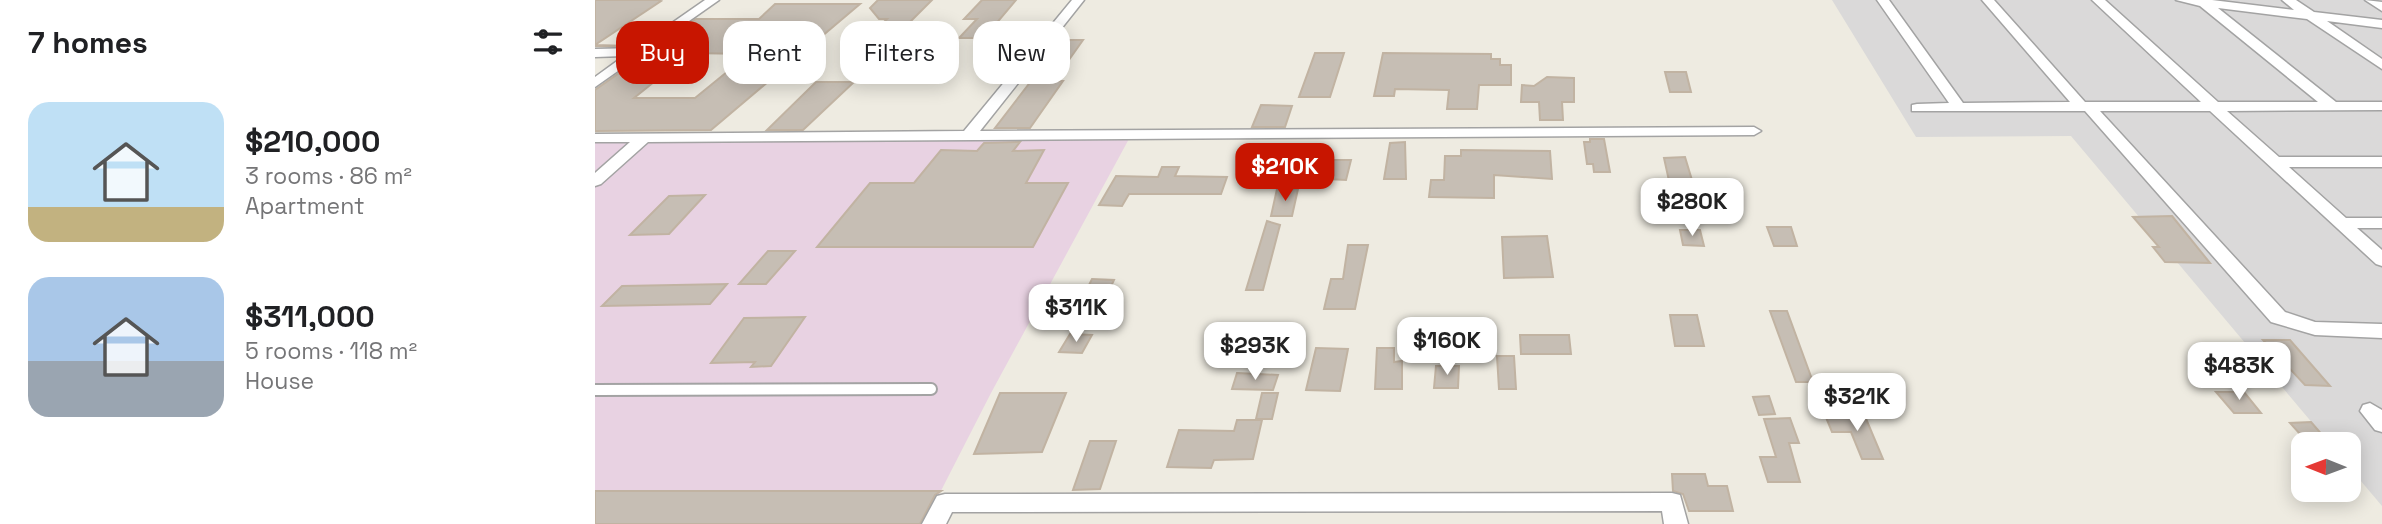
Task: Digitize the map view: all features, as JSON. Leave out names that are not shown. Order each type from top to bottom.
[{"type":"street","points":[[684,21],[713,0]]},
{"type":"street","points":[[968,136],[1077,0]]},
{"type":"street","points":[[1883,0],[1959,107]]},
{"type":"street","points":[[1988,0],[2278,317],[2296,327],[2382,331]]},
{"type":"street","points":[[2098,0],[2382,260]]},
{"type":"street","points":[[2182,0],[2382,24]]},
{"type":"street","points":[[2288,0],[2382,65]]},
{"type":"street","points":[[2371,0],[2382,7]]},
{"type":"street","points":[[2201,1],[2332,106]]},
{"type":"street","points":[[595,53],[616,53]]},
{"type":"street","points":[[595,83],[616,69]]},
{"type":"street","points":[[1917,107],[2382,106]]},
{"type":"street","points":[[595,138],[1754,131]]},
{"type":"street","points":[[595,181],[645,137]]},
{"type":"street","points":[[2274,162],[2382,162]]},
{"type":"street","points":[[2341,223],[2382,223]]},
{"type":"street","points":[[934,524],[945,503],[1672,502],[1676,524]]},
{"type":"lane","points":[[595,390],[931,389]]},
{"type":"shaded area","points":[[1832,0],[2382,0],[2382,506],[2361,481],[2361,432],[2320,432],[2071,136],[1916,137]]},
{"type":"shaded area","points":[[1130,137],[991,393],[924,524],[595,524],[595,138]]},
{"type":"building","points":[[595,0],[661,1],[631,21],[616,21],[616,31],[595,45]]},
{"type":"building","points":[[878,0],[932,0],[911,21],[885,21],[887,19],[879,19],[870,8]]},
{"type":"building","points":[[982,0],[1016,0],[998,21],[964,19]]},
{"type":"building","points":[[775,4],[860,4],[826,33],[826,21],[723,21],[723,54],[709,53],[709,21],[693,21],[759,19]]},
{"type":"building","points":[[973,23],[973,38],[959,38]]},
{"type":"building","points":[[1070,40],[1083,40],[1070,58]]},
{"type":"building","points":[[1315,53],[1344,53],[1330,97],[1299,97]]},
{"type":"building","points":[[1383,53],[1491,54],[1491,59],[1500,59],[1500,65],[1511,65],[1511,85],[1479,85],[1477,109],[1447,109],[1449,90],[1395,89],[1394,96],[1374,96]]},
{"type":"building","points":[[1665,72],[1686,72],[1691,92],[1670,92]]},
{"type":"building","points":[[616,75],[616,84],[651,84],[634,98],[695,98],[723,75],[723,84],[765,84],[711,130],[595,131],[595,90]]},
{"type":"building","points":[[1547,77],[1574,78],[1574,102],[1562,102],[1563,120],[1540,120],[1539,102],[1521,102],[1522,85],[1534,86]]},
{"type":"building","points":[[814,84],[852,84],[803,130],[767,130]]},
{"type":"building","points":[[1029,84],[1061,84],[1030,128],[995,128]]},
{"type":"building","points":[[1261,105],[1292,106],[1285,127],[1252,127]]},
{"type":"building","points":[[1590,139],[1604,139],[1610,172],[1594,172],[1593,164],[1587,164],[1584,142],[1590,142]]},
{"type":"building","points":[[1020,142],[1013,151],[1044,150],[1026,183],[1068,183],[1033,247],[817,247],[870,183],[914,183],[941,150],[977,151],[984,143]]},
{"type":"building","points":[[1405,142],[1406,179],[1384,179],[1390,143]]},
{"type":"building","points":[[1461,150],[1550,151],[1552,179],[1494,175],[1494,198],[1429,197],[1431,180],[1444,180],[1445,156],[1461,156]]},
{"type":"building","points":[[1685,157],[1698,200],[1673,199],[1664,158]]},
{"type":"building","points":[[1333,160],[1351,160],[1346,180],[1328,179]]},
{"type":"building","points":[[1162,167],[1179,167],[1175,176],[1227,177],[1221,194],[1129,194],[1122,206],[1099,205],[1116,176],[1158,177]]},
{"type":"building","points":[[1277,189],[1298,189],[1292,216],[1271,216]]},
{"type":"building","points":[[705,195],[669,234],[630,235],[669,196]]},
{"type":"building","points":[[2172,216],[2210,263],[2165,262],[2153,247],[2159,247],[2133,217]]},
{"type":"building","points":[[1267,221],[1280,225],[1263,290],[1246,290]]},
{"type":"building","points":[[1767,227],[1791,227],[1797,246],[1774,246]]},
{"type":"building","points":[[1680,230],[1700,230],[1704,246],[1683,245]]},
{"type":"building","points":[[1547,236],[1553,277],[1504,278],[1502,237]]},
{"type":"building","points":[[1348,245],[1368,245],[1355,309],[1324,309],[1331,279],[1343,279]]},
{"type":"building","points":[[768,251],[795,251],[766,284],[739,284]]},
{"type":"building","points":[[1092,279],[1114,280],[1107,295],[1084,295]]},
{"type":"building","points":[[727,284],[710,304],[602,306],[622,286]]},
{"type":"building","points":[[1770,311],[1787,311],[1813,382],[1796,382]]},
{"type":"building","points":[[1670,315],[1697,315],[1704,346],[1675,346]]},
{"type":"building","points":[[805,317],[771,366],[751,367],[755,362],[711,363],[744,318]]},
{"type":"building","points":[[1070,334],[1092,335],[1082,353],[1059,352]]},
{"type":"building","points":[[1520,335],[1569,335],[1571,354],[1521,354]]},
{"type":"building","points":[[2263,340],[2290,340],[2330,386],[2305,385]]},
{"type":"building","points":[[1316,348],[1348,349],[1340,391],[1306,390]]},
{"type":"building","points":[[1377,348],[1394,348],[1394,362],[1402,361],[1402,389],[1375,389]]},
{"type":"building","points":[[1497,356],[1514,356],[1516,389],[1499,389]]},
{"type":"building","points":[[1436,366],[1459,366],[1458,388],[1434,388]]},
{"type":"building","points":[[1237,373],[1278,375],[1273,390],[1232,389]]},
{"type":"building","points":[[2216,392],[2244,392],[2261,413],[2234,413]]},
{"type":"building","points":[[1000,393],[1066,393],[1042,452],[974,454]]},
{"type":"building","points":[[1262,393],[1278,393],[1272,419],[1256,419]]},
{"type":"building","points":[[1769,396],[1775,414],[1759,415],[1753,397]]},
{"type":"building","points":[[1864,414],[1883,459],[1862,459],[1851,432],[1832,432],[1825,415]]},
{"type":"building","points":[[1790,418],[1799,443],[1789,443],[1800,482],[1768,482],[1760,457],[1776,457],[1764,419]]},
{"type":"building","points":[[1237,420],[1262,420],[1253,459],[1214,460],[1211,468],[1167,467],[1179,430],[1234,431]]},
{"type":"building","points":[[2311,422],[2320,432],[2298,432],[2290,423]]},
{"type":"building","points":[[1090,441],[1116,441],[1100,489],[1073,490]]},
{"type":"building","points":[[1672,474],[1705,474],[1708,486],[1727,486],[1733,511],[1689,511],[1683,494],[1673,491]]},
{"type":"building","points":[[595,491],[941,491],[935,495],[920,524],[595,524]]}]
